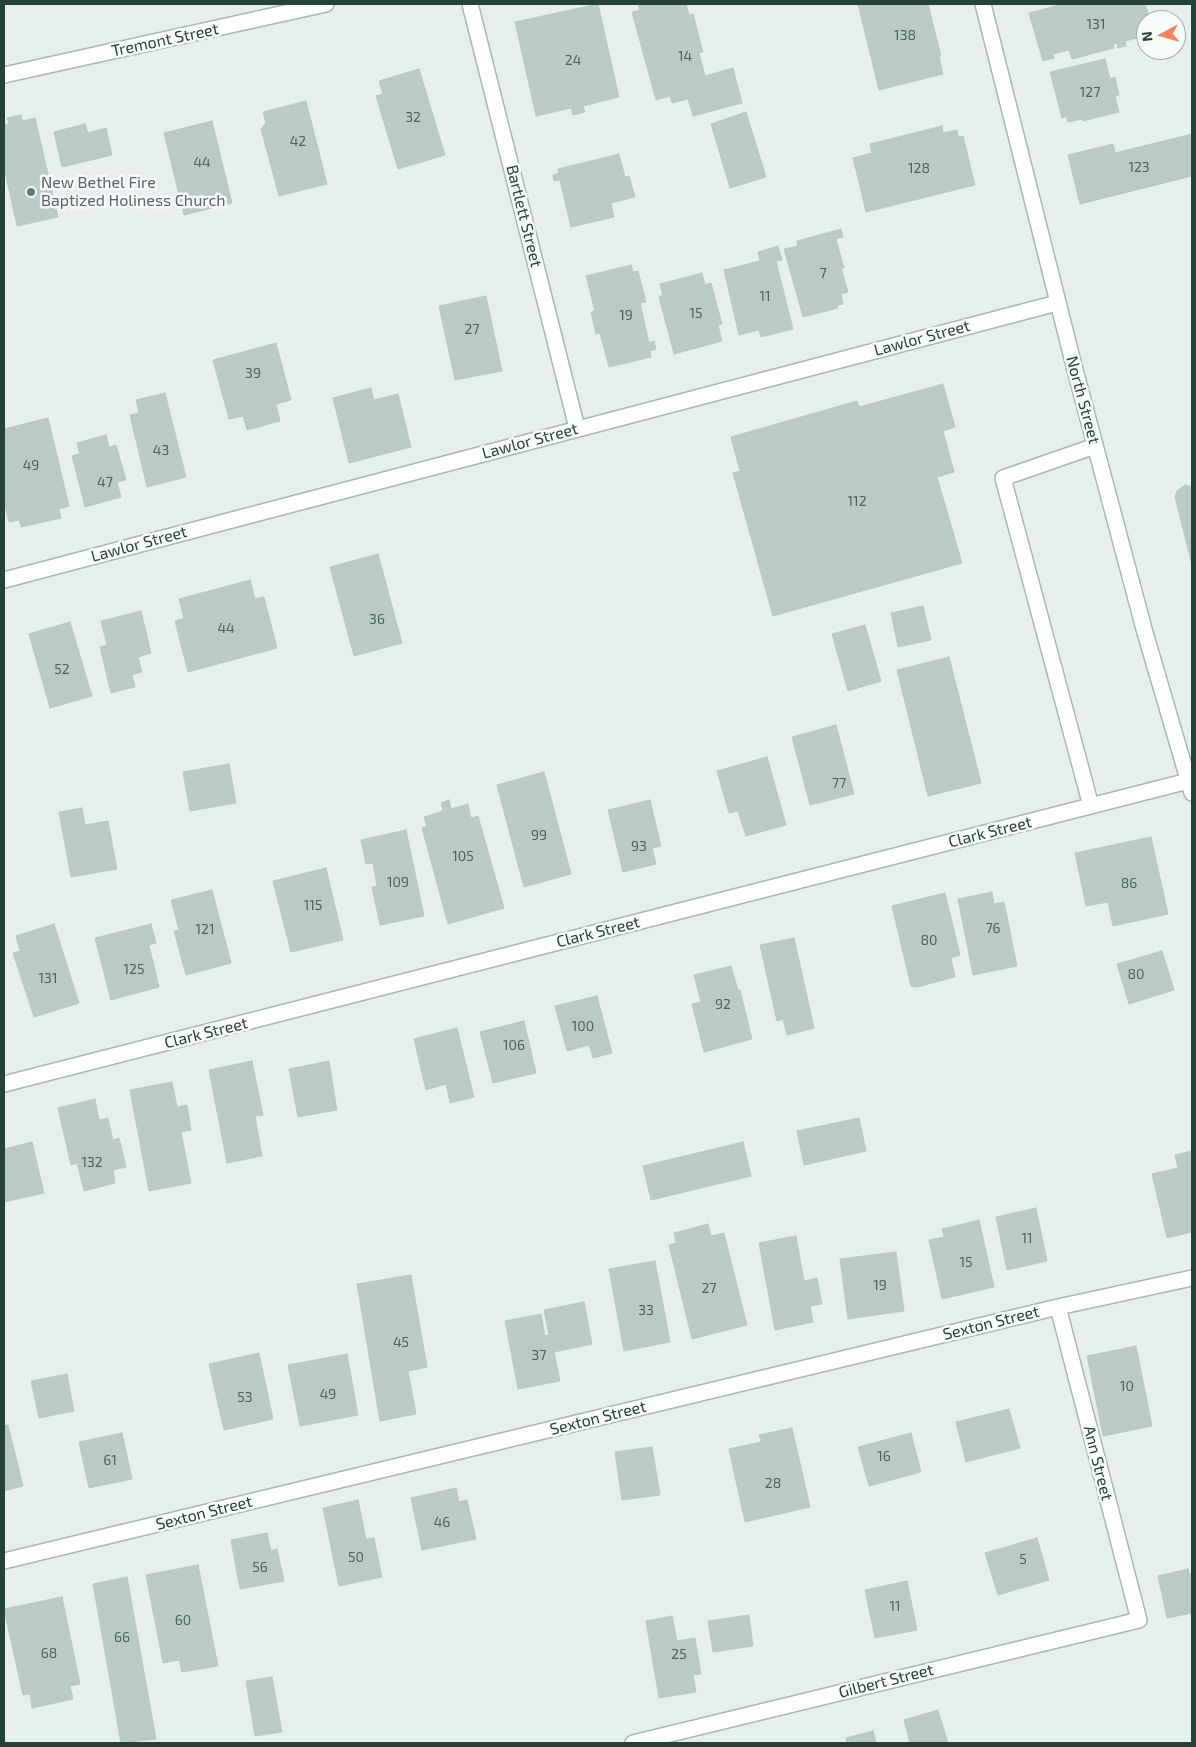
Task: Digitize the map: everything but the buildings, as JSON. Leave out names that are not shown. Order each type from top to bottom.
[{"type":"street","name":"Tremont Street","points":[[4,75],[326,4]]},
{"type":"street","name":"Bartlett Street","points":[[470,4],[577,428]]},
{"type":"street","name":"North Street","points":[[983,4],[1095,446],[1144,629],[1191,785]]},
{"type":"street","name":"Lawlor Street","points":[[4,580],[1058,303]]},
{"type":"street","points":[[1091,806],[1003,478],[1095,446]]},
{"type":"street","name":"Clark Street","points":[[4,1084],[1091,806],[1191,785]]},
{"type":"street","name":"Sexton Street","points":[[4,1562],[1058,1307],[1192,1278]]},
{"type":"street","name":"Ann Street","points":[[1058,1307],[1139,1620]]},
{"type":"street","name":"Gilbert Street","points":[[633,1743],[1139,1620]]},
{"type":"place","name":"New Bethel Fire Baptized Holiness Church","points":[[31,192]]}]
